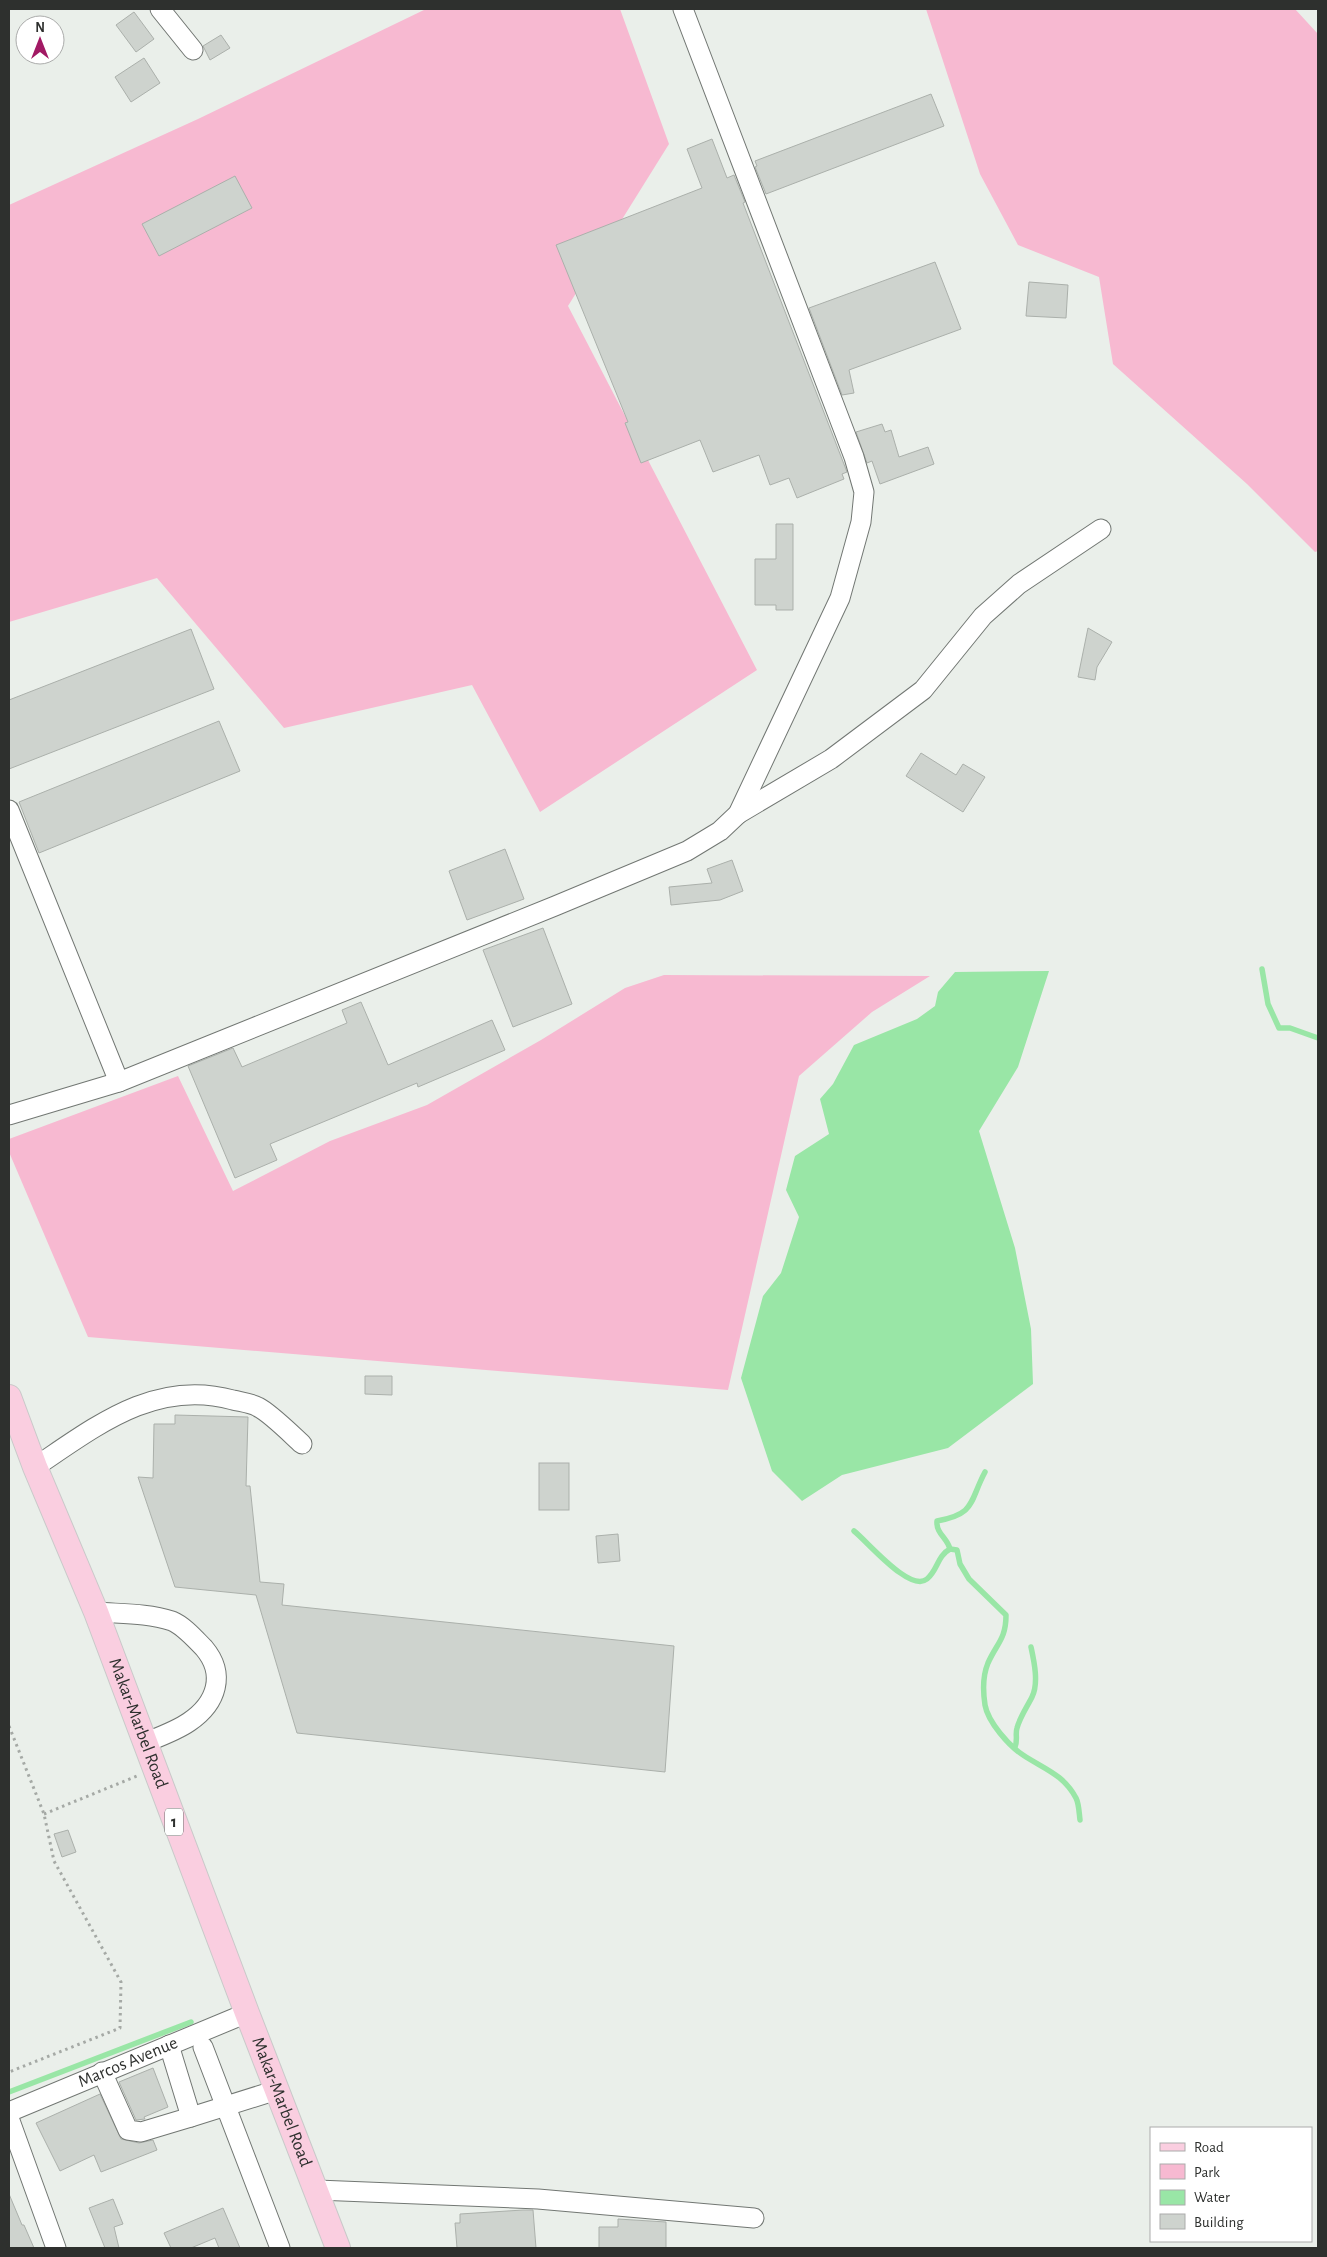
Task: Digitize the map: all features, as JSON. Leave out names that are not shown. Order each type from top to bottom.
[{"type":"main road","name":"Makar-Marbel Road","points":[[9,1397],[34,1467],[96,1612],[154,1770],[338,2248]]},
{"type":"street","points":[[160,9],[193,50]]},
{"type":"street","points":[[683,9],[854,457],[864,492],[861,522],[840,598],[738,814]]},
{"type":"street","points":[[9,1115],[119,1082],[555,906],[686,851],[720,831],[738,814],[831,759],[923,690],[982,616],[1019,584],[1101,530]]},
{"type":"street","points":[[9,810],[119,1082]]},
{"type":"street","points":[[34,1467],[114,1415],[142,1402],[177,1394],[215,1395],[259,1407],[302,1444]]},
{"type":"street","points":[[96,1612],[151,1615],[174,1622],[195,1638],[213,1659],[218,1682],[209,1704],[189,1722],[144,1743]]},
{"type":"street","name":"Marcos Avenue","points":[[9,2112],[247,2013]]},
{"type":"street","points":[[169,2045],[191,2116]]},
{"type":"street","points":[[203,2047],[280,2248]]},
{"type":"street","points":[[102,2072],[128,2130],[141,2132],[277,2090]]},
{"type":"street","points":[[9,2118],[56,2248]]},
{"type":"street","points":[[317,2190],[538,2199],[754,2218]]},
{"type":"path","points":[[9,1726],[44,1814],[54,1861],[121,1982],[120,2028],[9,2072]]},
{"type":"path","points":[[44,1814],[154,1770]]},
{"type":"green space","points":[[426,9],[620,9],[669,144],[568,306],[757,670],[540,812],[472,685],[284,728],[157,578],[9,622],[9,205],[198,119]]},
{"type":"green space","points":[[926,9],[1295,9],[1318,34],[1318,551],[1315,552],[1247,484],[1113,364],[1099,277],[1018,245],[980,174]]},
{"type":"green space","points":[[664,975],[930,976],[872,1012],[799,1076],[728,1390],[88,1337],[9,1152],[9,1139],[178,1076],[233,1191],[330,1141],[427,1105],[541,1040],[625,988]]},
{"type":"water","points":[[1049,971],[1018,1067],[979,1131],[1015,1248],[1031,1329],[1033,1384],[948,1448],[842,1475],[802,1501],[772,1471],[741,1378],[763,1296],[781,1273],[799,1217],[786,1190],[795,1156],[829,1134],[820,1099],[833,1084],[854,1045],[917,1019],[935,1006],[938,992],[955,972]]},
{"type":"building","points":[[134,12],[154,39],[136,52],[116,25]]},
{"type":"building","points":[[221,35],[230,48],[210,60],[203,46]]},
{"type":"building","points":[[144,58],[160,83],[131,102],[115,77]]},
{"type":"building","points":[[931,94],[944,126],[766,194],[755,167],[757,166],[755,161]]},
{"type":"building","points":[[712,139],[727,178],[734,175],[745,202],[743,203],[847,472],[842,474],[844,479],[797,498],[789,478],[770,485],[759,455],[713,472],[700,440],[641,463],[625,423],[628,422],[556,245],[702,188],[687,149]]},
{"type":"building","points":[[235,176],[252,208],[159,256],[142,224]]},
{"type":"building","points":[[935,262],[961,329],[849,370],[854,393],[842,395],[809,308]]},
{"type":"building","points":[[1029,282],[1068,285],[1066,318],[1026,316]]},
{"type":"building","points":[[882,424],[885,432],[891,430],[899,457],[928,447],[934,464],[880,484],[872,461],[867,463],[856,432]]},
{"type":"building","points":[[776,524],[793,524],[793,610],[776,610],[776,605],[755,605],[755,559],[776,559]]},
{"type":"building","points":[[1088,628],[1112,642],[1097,667],[1095,680],[1078,677]]},
{"type":"building","points":[[191,629],[214,689],[9,769],[9,700]]},
{"type":"building","points":[[219,721],[240,771],[39,853],[19,802]]},
{"type":"building","points":[[921,753],[956,775],[963,764],[985,777],[963,812],[906,776]]},
{"type":"building","points":[[505,849],[524,899],[467,920],[449,871]]},
{"type":"building","points":[[732,860],[743,891],[720,900],[671,905],[669,887],[712,883],[707,869]]},
{"type":"building","points":[[543,928],[572,1004],[513,1027],[483,950]]},
{"type":"building","points":[[361,1002],[388,1065],[492,1020],[505,1050],[418,1087],[417,1083],[270,1144],[277,1160],[235,1178],[188,1066],[233,1048],[242,1067],[347,1023],[342,1010]]},
{"type":"building","points":[[365,1376],[392,1376],[392,1395],[365,1394]]},
{"type":"building","points":[[175,1415],[248,1417],[246,1486],[250,1486],[260,1582],[284,1584],[282,1605],[674,1646],[665,1772],[297,1733],[256,1595],[175,1587],[138,1477],[153,1478],[154,1424],[175,1424]]},
{"type":"building","points":[[539,1463],[569,1463],[569,1510],[539,1510]]},
{"type":"building","points":[[618,1534],[620,1561],[598,1563],[596,1536]]},
{"type":"building","points":[[68,1830],[76,1852],[62,1857],[54,1834]]},
{"type":"building","points":[[153,2068],[168,2107],[144,2117],[145,2119],[136,2120],[119,2082]]},
{"type":"building","points":[[100,2094],[121,2139],[139,2143],[153,2140],[157,2150],[101,2172],[94,2155],[60,2171],[36,2123]]},
{"type":"building","points":[[9,2194],[22,2225],[24,2225],[34,2248],[9,2248]]},
{"type":"building","points":[[113,2199],[123,2224],[114,2227],[119,2248],[105,2248],[89,2208]]},
{"type":"building","points":[[223,2208],[240,2248],[219,2248],[215,2238],[191,2248],[171,2248],[164,2233]]},
{"type":"building","points":[[533,2210],[536,2248],[457,2248],[455,2223],[460,2223],[460,2214]]},
{"type":"building","points":[[618,2219],[666,2222],[666,2248],[599,2248],[599,2227],[618,2227]]},
{"type":"waterway","points":[[1262,969],[1268,1004],[1279,1028],[1290,1028],[1318,1038]]},
{"type":"waterway","points":[[950,1549],[947,1541],[938,1529],[937,1521],[959,1515],[970,1505],[985,1472]]},
{"type":"waterway","points":[[854,1531],[900,1573],[910,1579],[920,1581],[927,1579],[931,1575],[942,1555],[950,1549],[957,1550],[960,1564],[969,1579],[1006,1615],[1003,1635],[988,1663],[985,1673],[985,1705],[990,1719],[1012,1746],[1065,1783],[1077,1800],[1080,1820]]},
{"type":"waterway","points":[[1015,1747],[1016,1730],[1032,1697],[1035,1685],[1031,1647]]},
{"type":"waterway","points":[[9,2092],[191,2022]]}]
